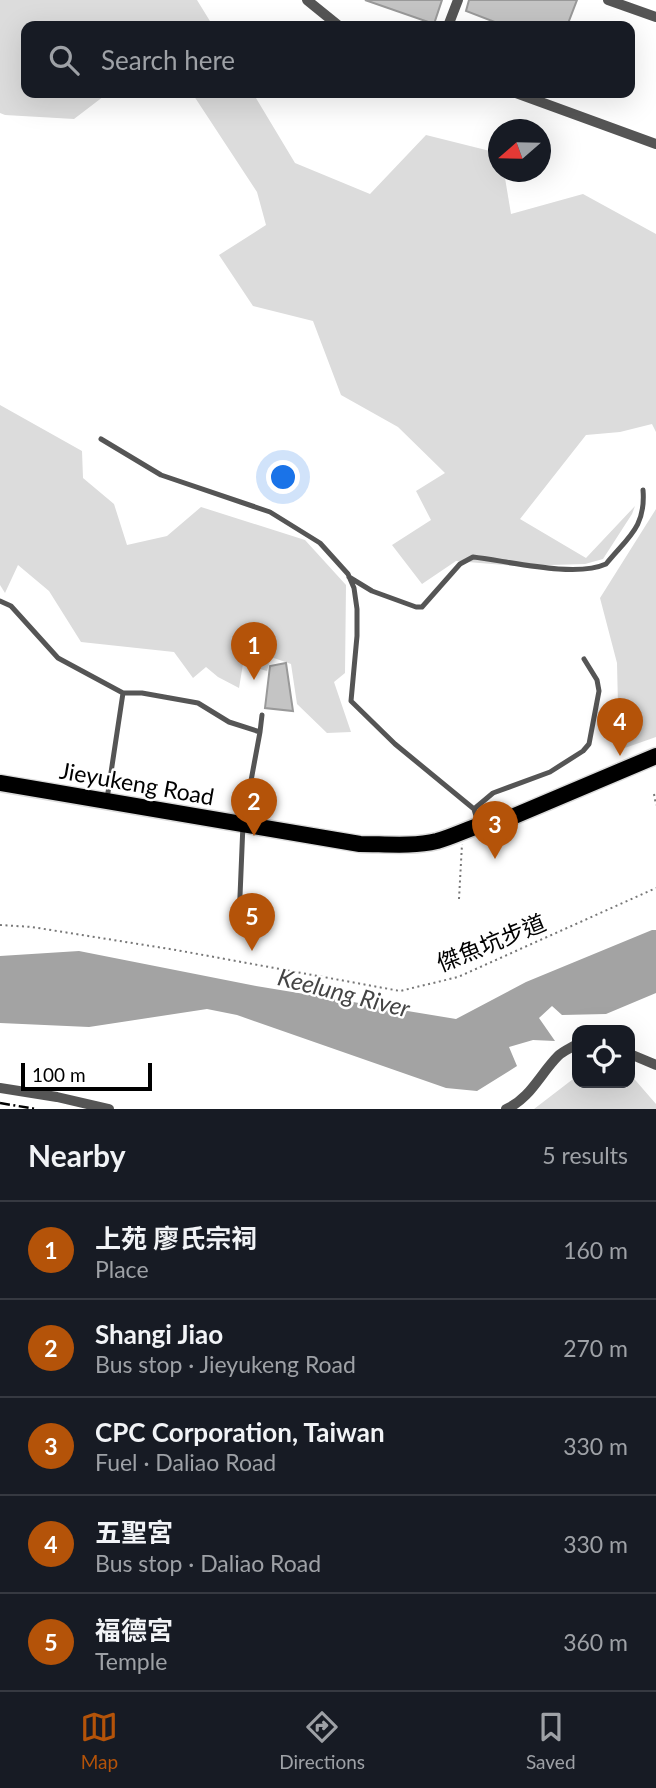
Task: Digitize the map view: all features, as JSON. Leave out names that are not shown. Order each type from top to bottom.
[{"type":"main road","points":[[477,827],[501,811],[656,747]]},
{"type":"main road","name":"Jieyukeng Road","points":[[0,783],[360,844],[434,842],[505,820],[656,757]]},
{"type":"street","points":[[307,0],[333,21]]},
{"type":"street","points":[[450,21],[458,0]]},
{"type":"street","points":[[608,0],[656,17]]},
{"type":"street","points":[[530,98],[656,144]]},
{"type":"street","points":[[506,1109],[530,1092],[559,1054],[572,1047]]},
{"type":"street","points":[[635,1056],[656,1065]]},
{"type":"street","points":[[0,1088],[109,1109]]},
{"type":"lane","points":[[102,439],[161,475],[270,512],[320,543],[349,577],[372,591],[422,607],[460,564],[473,557],[570,570],[606,564],[640,522],[644,510],[643,490]]},
{"type":"lane","points":[[349,577],[357,609],[351,701],[394,744],[474,809],[477,827]]},
{"type":"lane","points":[[0,601],[11,606],[58,658],[123,693],[142,692],[198,703],[229,722],[260,732]]},
{"type":"lane","points":[[474,809],[493,793],[551,772],[589,744],[599,691],[597,680],[584,659]]},
{"type":"lane","points":[[106,801],[123,693]]},
{"type":"lane","points":[[239,920],[243,824],[262,715]]},
{"type":"path","points":[[654,794],[656,805]]},
{"type":"path","points":[[459,899],[477,827]]},
{"type":"path","name":"傑魚坑步道","points":[[0,925],[32,927],[176,950],[400,991],[458,978],[656,888]]},
{"type":"shaded area","points":[[0,0],[197,0],[210,21],[21,21],[21,98],[101,98],[74,119],[0,113]]},
{"type":"shaded area","points":[[195,98],[256,98],[295,163],[370,194],[426,135],[488,150],[488,182],[506,182],[511,214],[583,194],[656,234],[656,432],[652,424],[620,432],[586,435],[520,519],[586,558],[635,506],[603,559],[585,564],[515,566],[456,561],[422,584],[392,545],[431,520],[416,491],[445,473],[398,427],[341,395],[313,321],[253,306],[219,255],[266,225],[257,192]]},
{"type":"shaded area","points":[[0,405],[82,451],[83,478],[114,504],[127,545],[167,536],[201,507],[305,540],[346,585],[345,673],[334,682],[351,732],[327,733],[297,704],[291,664],[271,657],[267,671],[243,664],[239,688],[206,667],[193,678],[174,652],[81,642],[49,591],[18,565],[5,593],[0,585]]},
{"type":"shaded area","points":[[656,509],[656,737],[619,750],[617,663],[600,598]]},
{"type":"shaded area","points":[[656,930],[656,993],[606,1014],[562,1015],[552,1006],[539,1018],[555,1041],[533,1040],[509,1047],[517,1066],[477,1091],[446,1088],[237,1015],[207,1009],[89,1027],[0,1023],[0,956],[79,951],[256,986],[456,1019],[526,982]]},
{"type":"shaded area","points":[[572,1080],[572,1088],[635,1088],[635,1080],[656,1104],[656,1109],[534,1109]]},
{"type":"building","points":[[365,0],[442,0],[435,21],[425,21]]},
{"type":"building","points":[[469,0],[577,0],[569,21],[492,21],[466,11]]},
{"type":"building","points":[[286,663],[293,711],[265,708],[270,666]]},
{"type":"railway","points":[[0,1103],[36,1109]]},
{"type":"place","name":"上苑 廖氏宗祠","points":[[254,680]]},
{"type":"place","name":"五聖宮","points":[[620,756]]},
{"type":"place","name":"Shangi Jiao","points":[[254,836]]},
{"type":"place","name":"CPC Corporation, Taiwan","points":[[495,859]]},
{"type":"place","name":"福德宮","points":[[252,951]]},
{"type":"water label","name":"Keelung River","points":[[344,992]]}]
